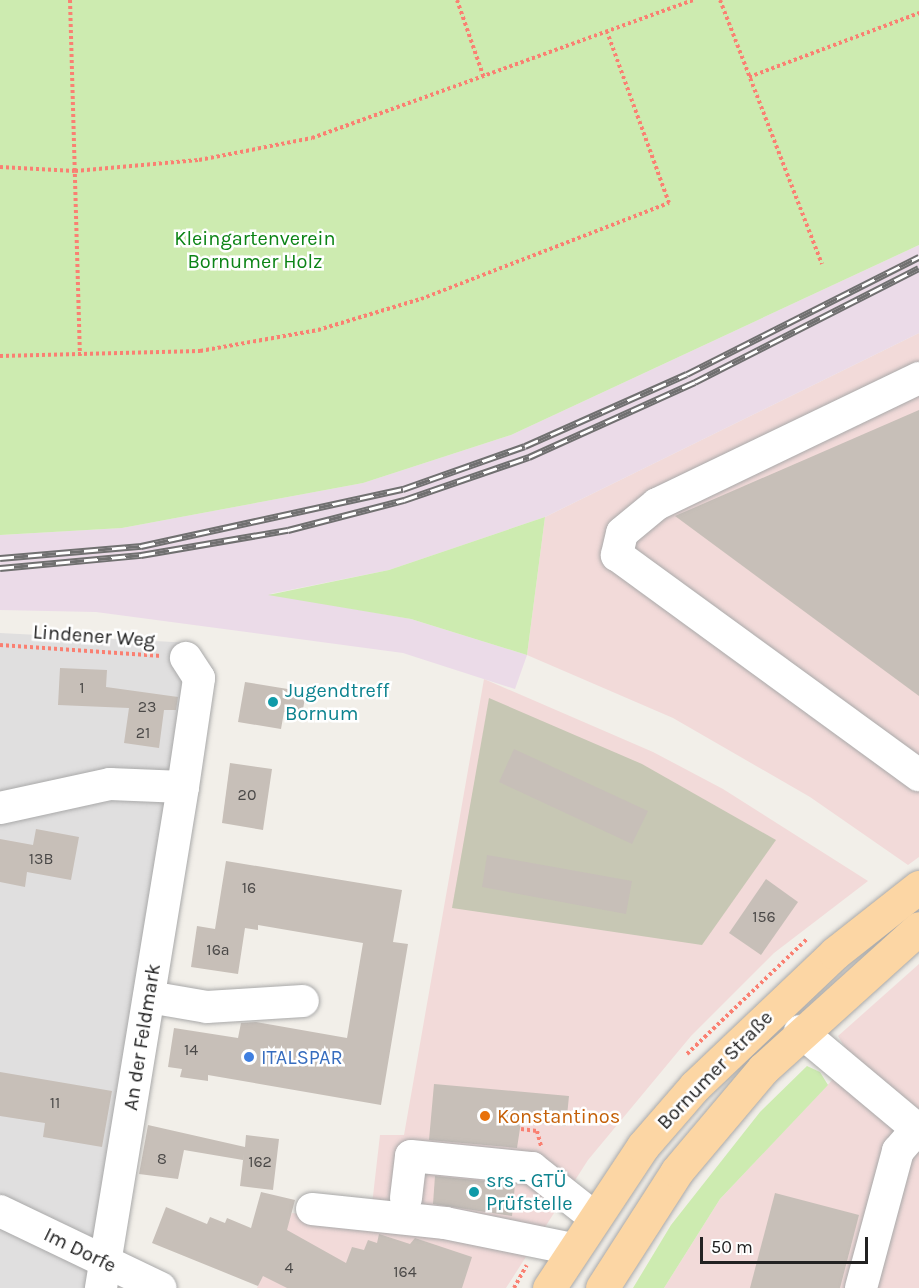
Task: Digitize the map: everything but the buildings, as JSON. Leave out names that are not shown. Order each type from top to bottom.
[{"type":"main road","name":"Bornumer Straße","points":[[549,1288],[643,1146],[731,1046],[919,887]]},
{"type":"main road","name":"Bornumer Straße","points":[[602,1288],[677,1171],[800,1031],[919,928]]},
{"type":"street","points":[[919,378],[657,504],[622,533],[617,555],[919,775]]},
{"type":"street","name":"An der Feldmark","points":[[103,1275],[199,678],[186,658]]},
{"type":"street","points":[[0,808],[110,784],[183,787]]},
{"type":"street","points":[[149,997],[207,1006],[303,1001]]},
{"type":"street","points":[[800,1031],[918,1128],[898,1151],[861,1288]]},
{"type":"street","points":[[406,1198],[411,1156],[532,1168],[594,1217]]},
{"type":"street","points":[[312,1209],[445,1222],[573,1249]]},
{"type":"street","name":"Im Dorfe","points":[[0,1211],[103,1275],[161,1288]]},
{"type":"path","points":[[70,0],[80,356]]},
{"type":"path","points":[[457,0],[484,78]]},
{"type":"path","points":[[0,167],[75,171],[199,160],[312,138],[484,78],[694,0]]},
{"type":"path","points":[[720,0],[822,264]]},
{"type":"path","points":[[750,77],[919,13]]},
{"type":"path","points":[[0,356],[80,356],[200,351],[318,330],[421,299],[669,203],[607,33]]},
{"type":"path","name":"Lindener Weg","points":[[0,645],[186,658]]},
{"type":"shaded area","points":[[919,245],[919,333],[545,517],[389,570],[270,594],[411,619],[527,655],[515,689],[403,653],[96,612],[0,610],[0,535],[122,528],[363,483],[511,435]]},
{"type":"shaded area","points":[[919,333],[919,857],[908,865],[810,797],[673,718],[527,655],[545,517]]},
{"type":"shaded area","points":[[0,633],[193,643],[199,678],[101,1288],[0,1288]]},
{"type":"shaded area","points":[[484,679],[653,752],[723,789],[868,881],[774,953],[691,1036],[588,1160],[506,1288],[257,1288],[292,1213],[370,1222],[380,1135],[404,1135]]},
{"type":"shaded area","points":[[489,698],[642,764],[776,840],[702,945],[452,908]]},
{"type":"shaded area","points":[[919,964],[919,1288],[664,1288],[720,1199],[852,1059],[838,1036]]},
{"type":"green space","name":"Kleingartenverein Bornumer Holz","points":[[0,0],[919,0],[919,245],[511,435],[363,483],[122,528],[0,535]]},
{"type":"green space","points":[[545,517],[527,655],[411,619],[268,595],[389,570]]},
{"type":"green space","points":[[807,1066],[820,1072],[828,1085],[720,1199],[664,1288],[633,1288],[671,1225],[760,1112]]},
{"type":"railway","points":[[0,558],[141,546],[403,489],[525,446],[687,374],[919,257]]},
{"type":"railway","points":[[0,568],[141,555],[288,530],[404,500],[529,457],[695,382],[919,268]]},
{"type":"place","name":"Jugendtreff Bornum","points":[[273,702]]},
{"type":"place","name":"ITALSPAR","points":[[249,1057]]},
{"type":"place","name":"Konstantinos","points":[[485,1116]]},
{"type":"place","name":"srs - GTÜ Prüfstelle","points":[[474,1192]]}]
